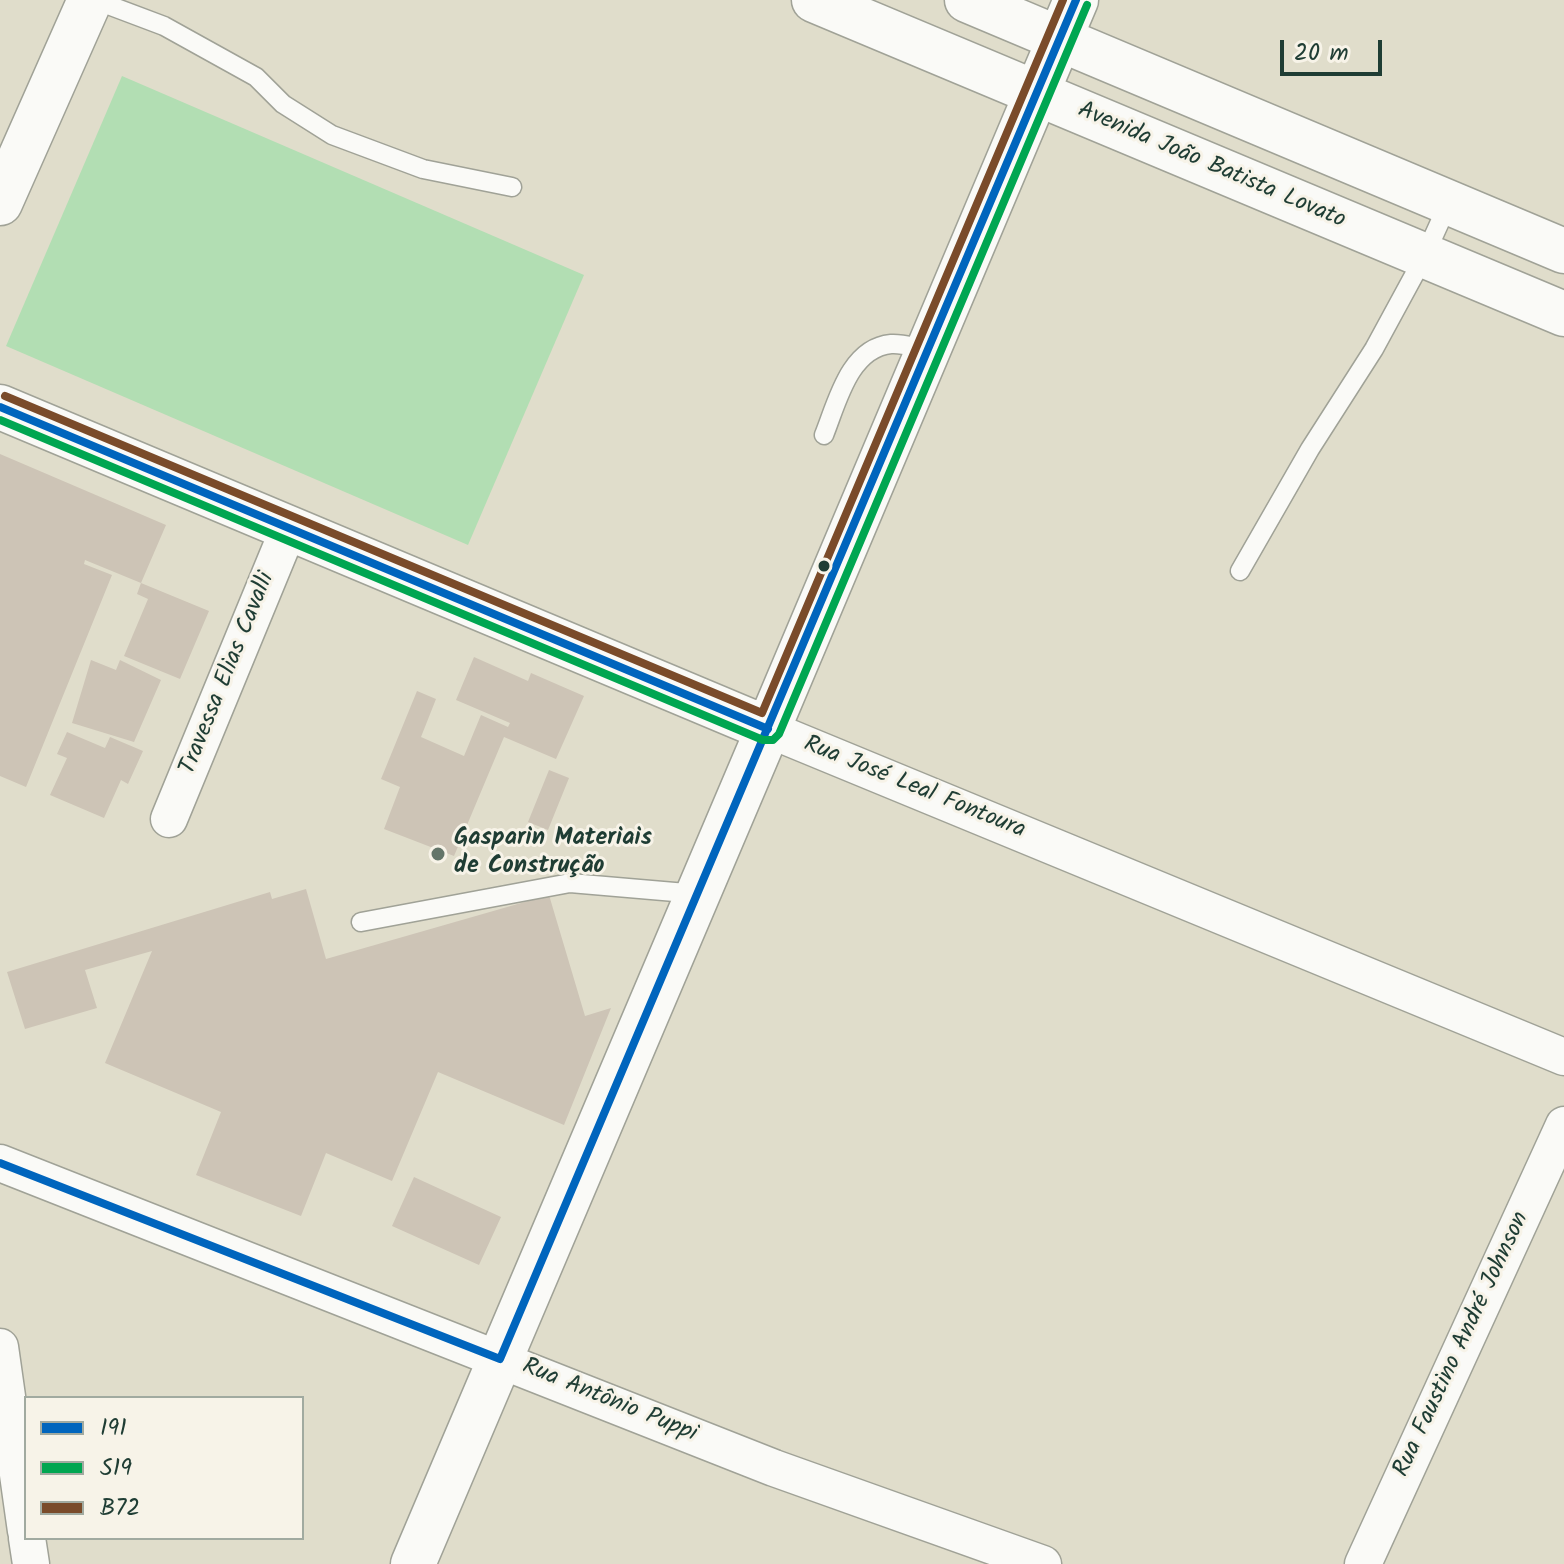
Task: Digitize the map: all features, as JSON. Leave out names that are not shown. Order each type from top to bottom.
[{"type":"street","points":[[0,203],[93,0]]},
{"type":"street","name":"Avenida João Batista Lovato","points":[[814,0],[1564,314]]},
{"type":"street","points":[[967,0],[1067,20],[1224,109],[1564,251]]},
{"type":"street","points":[[413,1564],[1067,20]]},
{"type":"street","points":[[1202,163],[1224,109]]},
{"type":"street","name":"Rua José Leal Fontoura","points":[[0,407],[768,729],[1564,1057]]},
{"type":"street","name":"Travessa Elias Cavalli","points":[[169,819],[289,528]]},
{"type":"street","name":"Rua Faustino André Johnson","points":[[1363,1564],[1564,1125]]},
{"type":"street","name":"Rua Antônio Puppi","points":[[0,1163],[774,1468],[1043,1564]]},
{"type":"street","points":[[0,1347],[24,1517]]},
{"type":"street","points":[[27,1540],[31,1564]]},
{"type":"lane","points":[[93,0],[164,26],[256,77],[283,104],[332,135],[423,169],[512,187]]},
{"type":"lane","points":[[1240,571],[1310,449],[1374,349],[1425,255],[1449,202]]},
{"type":"lane","points":[[824,435],[852,367],[890,344],[928,349]]},
{"type":"lane","points":[[361,922],[570,883],[698,894]]},
{"type":"green space","points":[[122,76],[584,275],[468,545],[6,346]]},
{"type":"building","points":[[0,454],[166,525],[141,583],[85,560],[84,564],[112,575],[26,787],[0,776]]},
{"type":"building","points":[[141,583],[209,611],[180,679],[124,656],[148,599],[137,594]]},
{"type":"building","points":[[474,657],[528,681],[531,673],[584,696],[556,759],[504,737],[454,856],[384,829],[400,787],[381,779],[417,691],[436,699],[421,737],[464,756],[481,715],[508,727],[510,723],[456,700]]},
{"type":"building","points":[[91,660],[116,670],[120,660],[161,680],[134,742],[72,723]]},
{"type":"building","points":[[67,732],[105,748],[110,737],[143,751],[128,784],[121,780],[104,818],[50,795],[67,758],[57,754]]},
{"type":"building","points":[[549,770],[569,778],[548,830],[528,822]]},
{"type":"building","points":[[306,889],[326,959],[549,895],[585,1016],[611,1008],[564,1125],[438,1072],[392,1181],[326,1153],[301,1216],[196,1175],[221,1112],[105,1063],[152,951],[85,970],[97,1008],[25,1029],[7,972],[270,892],[272,899]]},
{"type":"building","points":[[414,1177],[501,1217],[479,1265],[392,1226]]},
{"type":"transit line","name":"B72","points":[[5,396],[762,713],[1063,0]]},
{"type":"transit line","name":"I91","points":[[0,1163],[500,1359],[1076,0]]},
{"type":"transit line","name":"S19","points":[[0,420],[763,740],[773,740],[779,734],[1087,5]]},
{"type":"transit line","name":"I91","points":[[0,407],[768,729]]},
{"type":"place","name":"Gasparin Materiais de Construção","points":[[438,854]]}]
